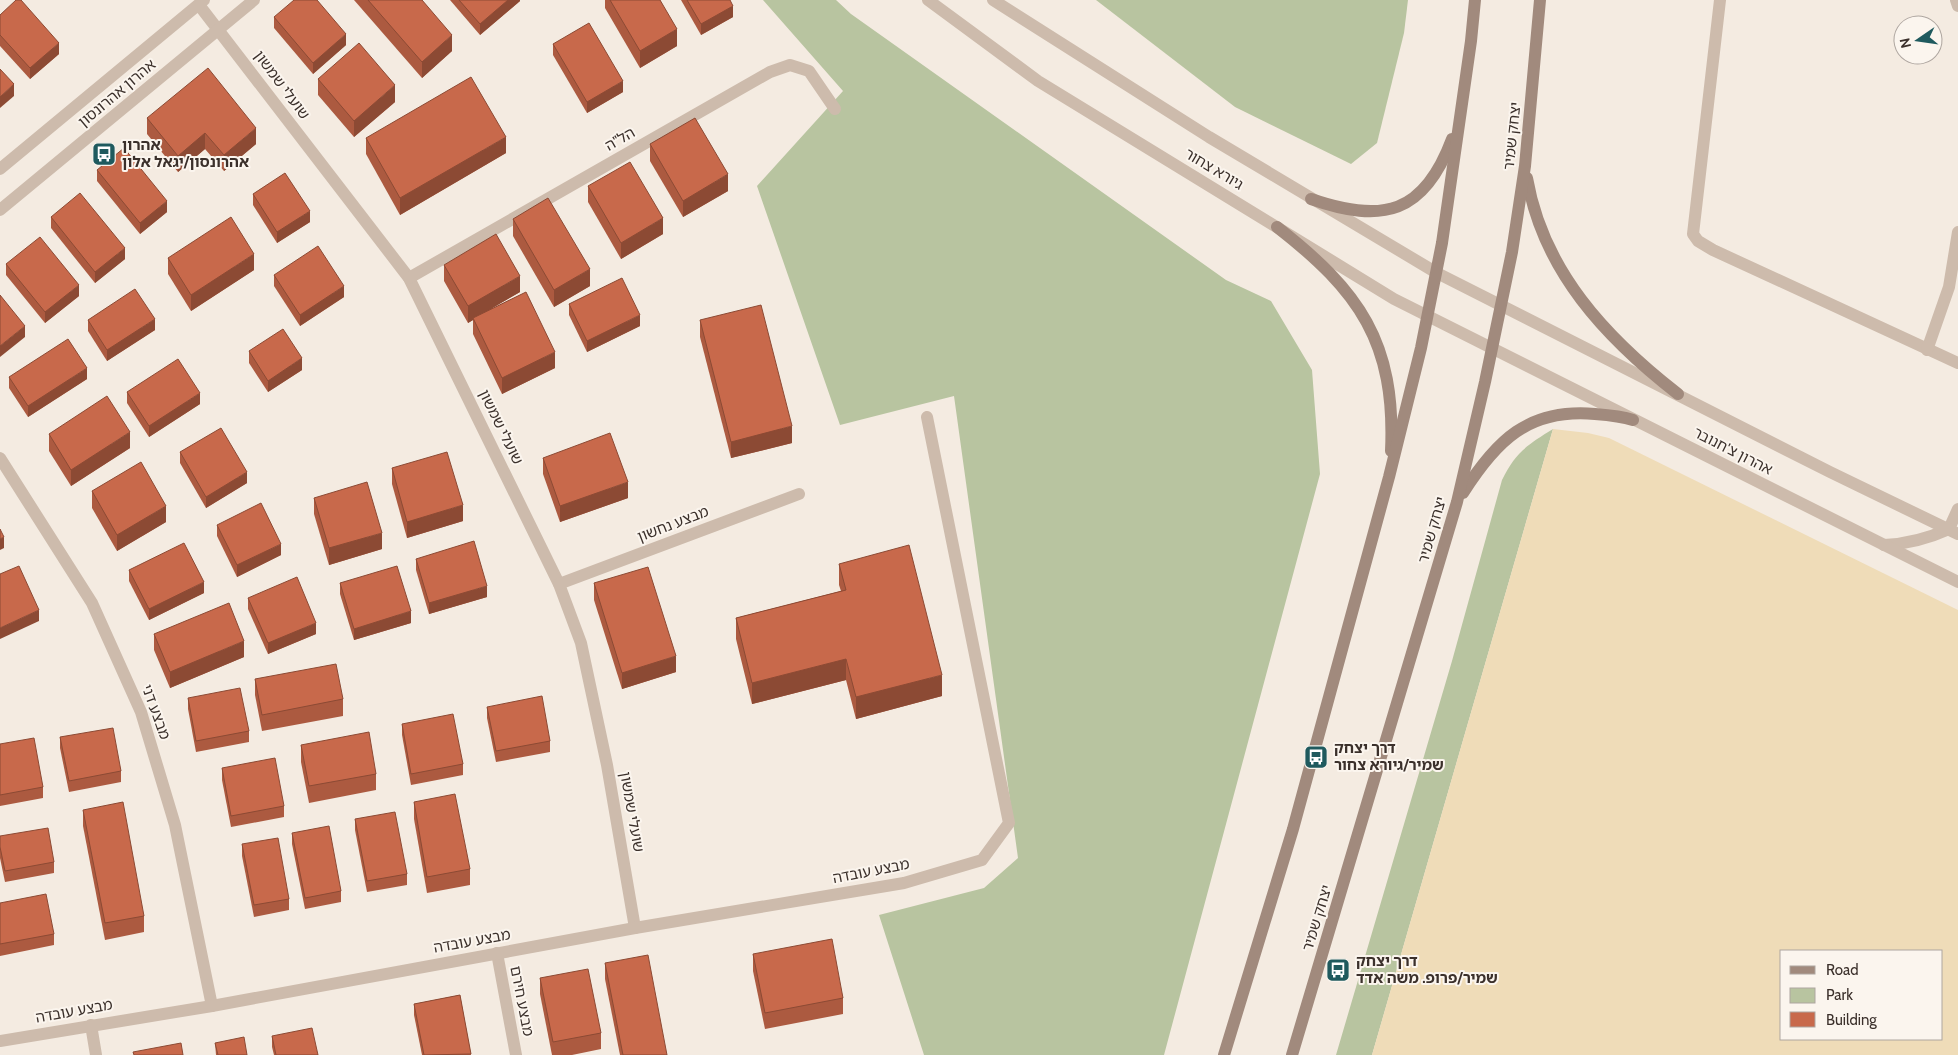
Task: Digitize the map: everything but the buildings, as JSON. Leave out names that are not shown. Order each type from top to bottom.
[{"type":"main road","points":[[1224,1055],[1292,829],[1389,477],[1428,317],[1437,273],[1460,118],[1475,0]]},
{"type":"main road","name":"יצחק שמיר","points":[[1292,1055],[1457,502],[1502,307],[1525,166],[1540,0]]},
{"type":"main road","points":[[1311,200],[1342,210],[1368,213],[1400,206],[1424,187],[1438,169],[1460,118]]},
{"type":"main road","points":[[1525,166],[1531,202],[1543,235],[1558,266],[1577,294],[1622,347],[1678,394]]},
{"type":"main road","points":[[1277,227],[1322,262],[1346,289],[1365,316],[1378,346],[1386,377],[1391,409],[1389,477]]},
{"type":"main road","points":[[1457,502],[1481,464],[1501,442],[1522,426],[1543,417],[1565,413],[1606,414],[1633,420]]},
{"type":"street","name":"אהרון אהרונסון","points":[[0,210],[254,0]]},
{"type":"street","name":"גיורא צחור","points":[[928,0],[1038,81],[1428,317],[1492,350]]},
{"type":"street","name":"גיורא צחור","points":[[993,0],[1311,200],[1437,273],[1502,307]]},
{"type":"street","points":[[1720,0],[1693,234],[1698,241],[1713,250],[1958,363]]},
{"type":"street","points":[[1956,0],[1958,6]]},
{"type":"street","name":"אהרון אהרונסון","points":[[0,169],[201,2]]},
{"type":"street","name":"שועלי שמשון","points":[[201,2],[219,29],[410,278],[559,584],[581,642],[607,765],[635,928]]},
{"type":"street","name":"הל\"ה","points":[[410,278],[770,72],[790,65],[809,72],[835,109]]},
{"type":"street","points":[[1927,350],[1949,288],[1958,232]]},
{"type":"street","name":"אהרון צ'חנובר","points":[[1502,307],[1953,532]]},
{"type":"street","name":"אהרון צ'חנובר","points":[[1492,350],[1958,582]]},
{"type":"street","name":"מבצע עובדה","points":[[0,1041],[91,1024],[212,1006],[635,928],[904,883],[982,860],[1009,823],[927,417]]},
{"type":"street","name":"מבצע דני","points":[[0,458],[92,603],[141,712],[175,825],[212,1006]]},
{"type":"street","name":"מבצע נחשון","points":[[559,584],[799,494]]},
{"type":"street","points":[[1884,545],[1907,544],[1953,532],[1958,509]]},
{"type":"street","name":"מבצע חירם","points":[[497,953],[516,1055]]},
{"type":"street","points":[[91,1024],[96,1055]]},
{"type":"green space","points":[[763,0],[836,0],[851,14],[1226,280],[1271,301],[1312,370],[1320,474],[1164,1055],[924,1055],[879,915],[984,888],[1018,858],[954,396],[840,425],[757,186],[843,91]]},
{"type":"green space","points":[[1096,0],[1408,0],[1404,33],[1377,143],[1351,164],[1235,107]]},
{"type":"green space","points":[[1553,429],[1372,1055],[1336,1055],[1452,661],[1502,480],[1512,463],[1523,450]]},
{"type":"sand","points":[[1553,429],[1588,433],[1609,438],[1958,610],[1958,1055],[1372,1055]]},
{"type":"place","name":"אהרון אהרונסון/יגאל אלון","points":[[104,154]]},
{"type":"place","name":"דרך יצחק שמיר/גיורא צחור","points":[[1316,757]]},
{"type":"place","name":"דרך יצחק שמיר/פרופ. משה אדד","points":[[1338,970]]}]
